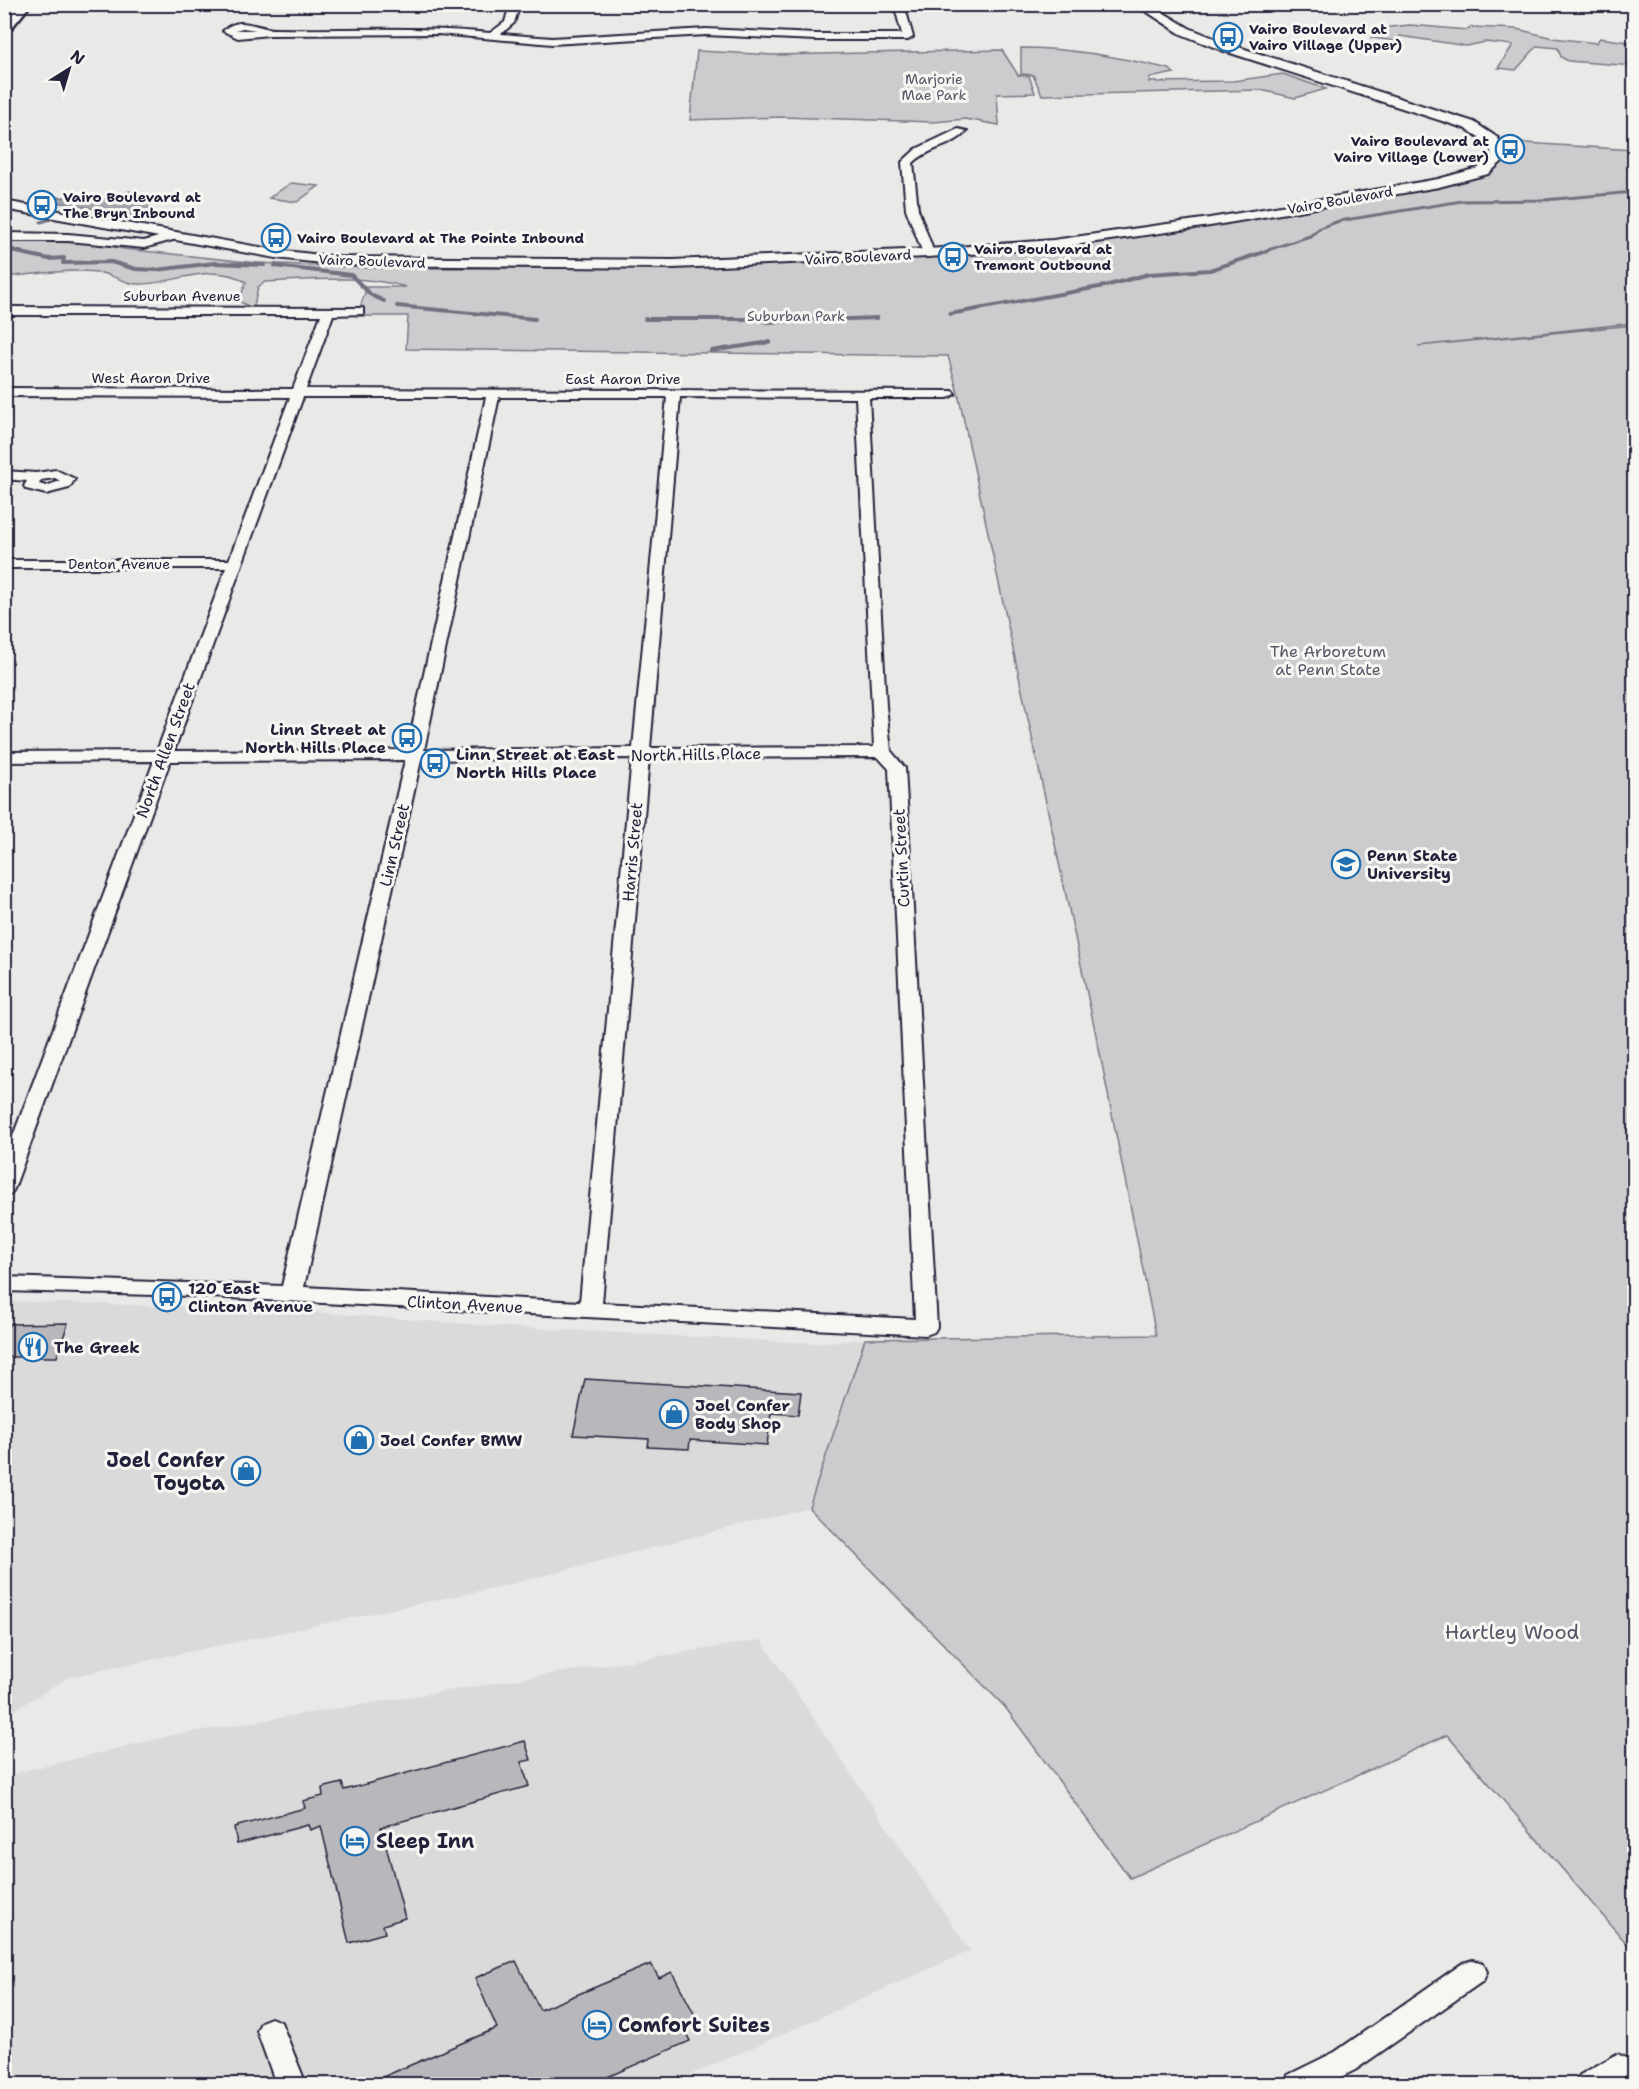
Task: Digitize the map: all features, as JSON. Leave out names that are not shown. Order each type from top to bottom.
[{"type":"main road","points":[[4,28],[24,4]]},
{"type":"street","points":[[492,36],[509,24],[515,4]]},
{"type":"street","points":[[269,32],[438,31],[552,41],[706,32],[827,38],[908,37],[899,4]]},
{"type":"street","name":"Vairo Boulevard","points":[[1140,4],[1167,22],[1203,39],[1320,76]]},
{"type":"street","name":"Vairo Boulevard","points":[[4,205],[308,258],[387,263],[683,264],[928,253],[1087,240],[1220,221],[1467,176],[1483,171],[1499,158],[1495,141],[1469,124],[1320,76],[1214,37],[1153,4]]},
{"type":"street","points":[[928,253],[913,219],[907,180],[908,162],[920,151],[953,137],[962,130]]},
{"type":"street","points":[[4,237],[63,237],[142,246],[158,244],[176,236]]},
{"type":"street","name":"Suburban Avenue","points":[[4,310],[359,311]]},
{"type":"street","name":"North Allen Street","points":[[4,1189],[162,756],[328,312]]},
{"type":"street","name":"West Aaron Drive","points":[[4,393],[297,393]]},
{"type":"street","name":"East Aaron Drive","points":[[297,393],[948,394]]},
{"type":"street","name":"Linn Street","points":[[291,1295],[414,755],[493,393]]},
{"type":"street","name":"Harris Street","points":[[590,1310],[674,394]]},
{"type":"street","name":"Curtin Street","points":[[862,394],[878,706],[883,752],[897,768],[926,1327]]},
{"type":"street","points":[[4,475],[36,477]]},
{"type":"street","name":"Denton Avenue","points":[[4,564],[233,564]]},
{"type":"street","name":"North Hills Place","points":[[4,757],[883,752]]},
{"type":"street","name":"Clinton Avenue","points":[[4,1284],[182,1288],[926,1327]]},
{"type":"street","points":[[1298,2085],[1345,2061],[1473,1971]]},
{"type":"street","points":[[271,2031],[291,2085]]},
{"type":"street","points":[[1590,2085],[1617,2067]]},
{"type":"shaded area","points":[[58,197],[142,200],[152,205],[145,214],[138,217],[50,201]]},
{"type":"shaded area","points":[[5,1301],[288,1310],[506,1327],[815,1343],[865,1339],[809,1507],[512,1584],[69,1677],[5,1716]]},
{"type":"shaded area","points":[[761,1640],[970,1951],[670,2084],[5,2084],[5,1779],[16,1773],[173,1735]]},
{"type":"green space","points":[[1410,25],[1467,30],[1471,27],[1517,29],[1553,38],[1596,43],[1600,38],[1634,43],[1634,66],[1568,61],[1561,57],[1558,48],[1537,46],[1516,70],[1498,68],[1513,45],[1485,42],[1467,46],[1400,36],[1397,41],[1371,38],[1381,28]]},
{"type":"green space","points":[[1021,48],[1095,54],[1169,69],[1174,73],[1149,78],[1149,82],[1233,81],[1283,74],[1326,89],[1295,98],[1261,90],[1042,95],[1033,75],[1021,74]]},
{"type":"green space","name":"Marjorie Mae Park","points":[[1002,50],[1018,75],[1029,76],[1035,93],[997,94],[999,125],[965,119],[934,122],[782,117],[690,120],[697,51],[774,55]]},
{"type":"green space","name":"The Arboretum at Penn State","points":[[1495,141],[1634,150],[1634,323],[1418,346],[1634,325],[1634,1952],[1447,1735],[1130,1878],[1005,1707],[809,1507],[865,1339],[1156,1335],[1099,1049],[958,393],[948,356],[406,349],[408,316],[357,316],[367,287],[406,287],[389,283],[354,279],[265,282],[258,287],[254,306],[251,308],[239,301],[246,282],[221,273],[207,273],[142,284],[130,283],[103,273],[86,271],[5,277],[4,241],[96,243],[124,249],[258,263],[370,268],[693,268],[1090,239],[1471,175],[1491,166]]},
{"type":"green space","points":[[291,183],[319,186],[297,202],[269,198]]},
{"type":"building","name":"The Greek","points":[[68,1323],[57,1357],[4,1357],[4,1337],[9,1324]]},
{"type":"building","name":"Joel Confer Body Shop","points":[[585,1379],[801,1392],[798,1415],[771,1413],[767,1445],[690,1440],[689,1449],[648,1447],[649,1439],[573,1435]]},
{"type":"building","name":"Sleep Inn","points":[[525,1741],[531,1760],[521,1762],[529,1786],[381,1827],[405,1918],[383,1925],[385,1933],[349,1943],[321,1826],[310,1830],[308,1825],[237,1844],[234,1827],[305,1808],[303,1801],[323,1796],[322,1788],[342,1783],[344,1790]]},
{"type":"building","name":"Comfort Suites","points":[[516,1961],[540,2010],[651,1964],[659,1978],[672,1972],[698,2021],[683,2027],[690,2041],[589,2085],[364,2085],[497,2028],[475,1978]]},
{"type":"waterway","points":[[113,198],[130,192]]},
{"type":"waterway","points":[[1262,252],[1310,236],[1320,228],[1339,221],[1462,201],[1544,200],[1634,192]]},
{"type":"waterway","points":[[41,222],[51,219]]},
{"type":"waterway","points":[[4,247],[22,252]]},
{"type":"waterway","points":[[12,251],[49,259],[64,258],[63,263],[111,262],[136,269],[156,270],[215,263],[264,265]]},
{"type":"waterway","points":[[950,314],[1105,286],[1149,274],[1210,270],[1267,251]]},
{"type":"waterway","points":[[275,266],[351,275],[371,295],[384,301]]},
{"type":"waterway","points":[[397,306],[535,319]]},
{"type":"waterway","points":[[645,319],[758,319],[767,322],[877,318]]},
{"type":"waterway","points":[[711,351],[770,342]]},
{"type":"place","name":"Vairo Boulevard at Vairo Village (Upper)","points":[[1228,37]]},
{"type":"place","name":"Vairo Boulevard at Vairo Village (Lower)","points":[[1510,149]]},
{"type":"place","name":"Vairo Boulevard at The Bryn Inbound","points":[[42,205]]},
{"type":"place","name":"Vairo Boulevard at The Pointe Inbound","points":[[276,238]]},
{"type":"place","name":"Vairo Boulevard at Tremont Outbound","points":[[953,257]]},
{"type":"place","name":"Linn Street at North Hills Place","points":[[407,738]]},
{"type":"place","name":"Linn Street at East North Hills Place","points":[[435,763]]},
{"type":"place","name":"Penn State University","points":[[1346,864]]},
{"type":"place","name":"120 East Clinton Avenue","points":[[167,1297]]},
{"type":"place","name":"The Greek","points":[[33,1347]]},
{"type":"place","name":"Joel Confer Body Shop","points":[[674,1414]]},
{"type":"place","name":"Joel Confer BMW","points":[[359,1440]]},
{"type":"place","name":"Joel Confer Toyota","points":[[246,1471]]},
{"type":"place","name":"Sleep Inn","points":[[355,1841]]},
{"type":"place","name":"Comfort Suites","points":[[597,2025]]},
{"type":"park label","name":"Suburban Park","points":[[796,316]]},
{"type":"park label","name":"Hartley Wood","points":[[1512,1632]]}]
